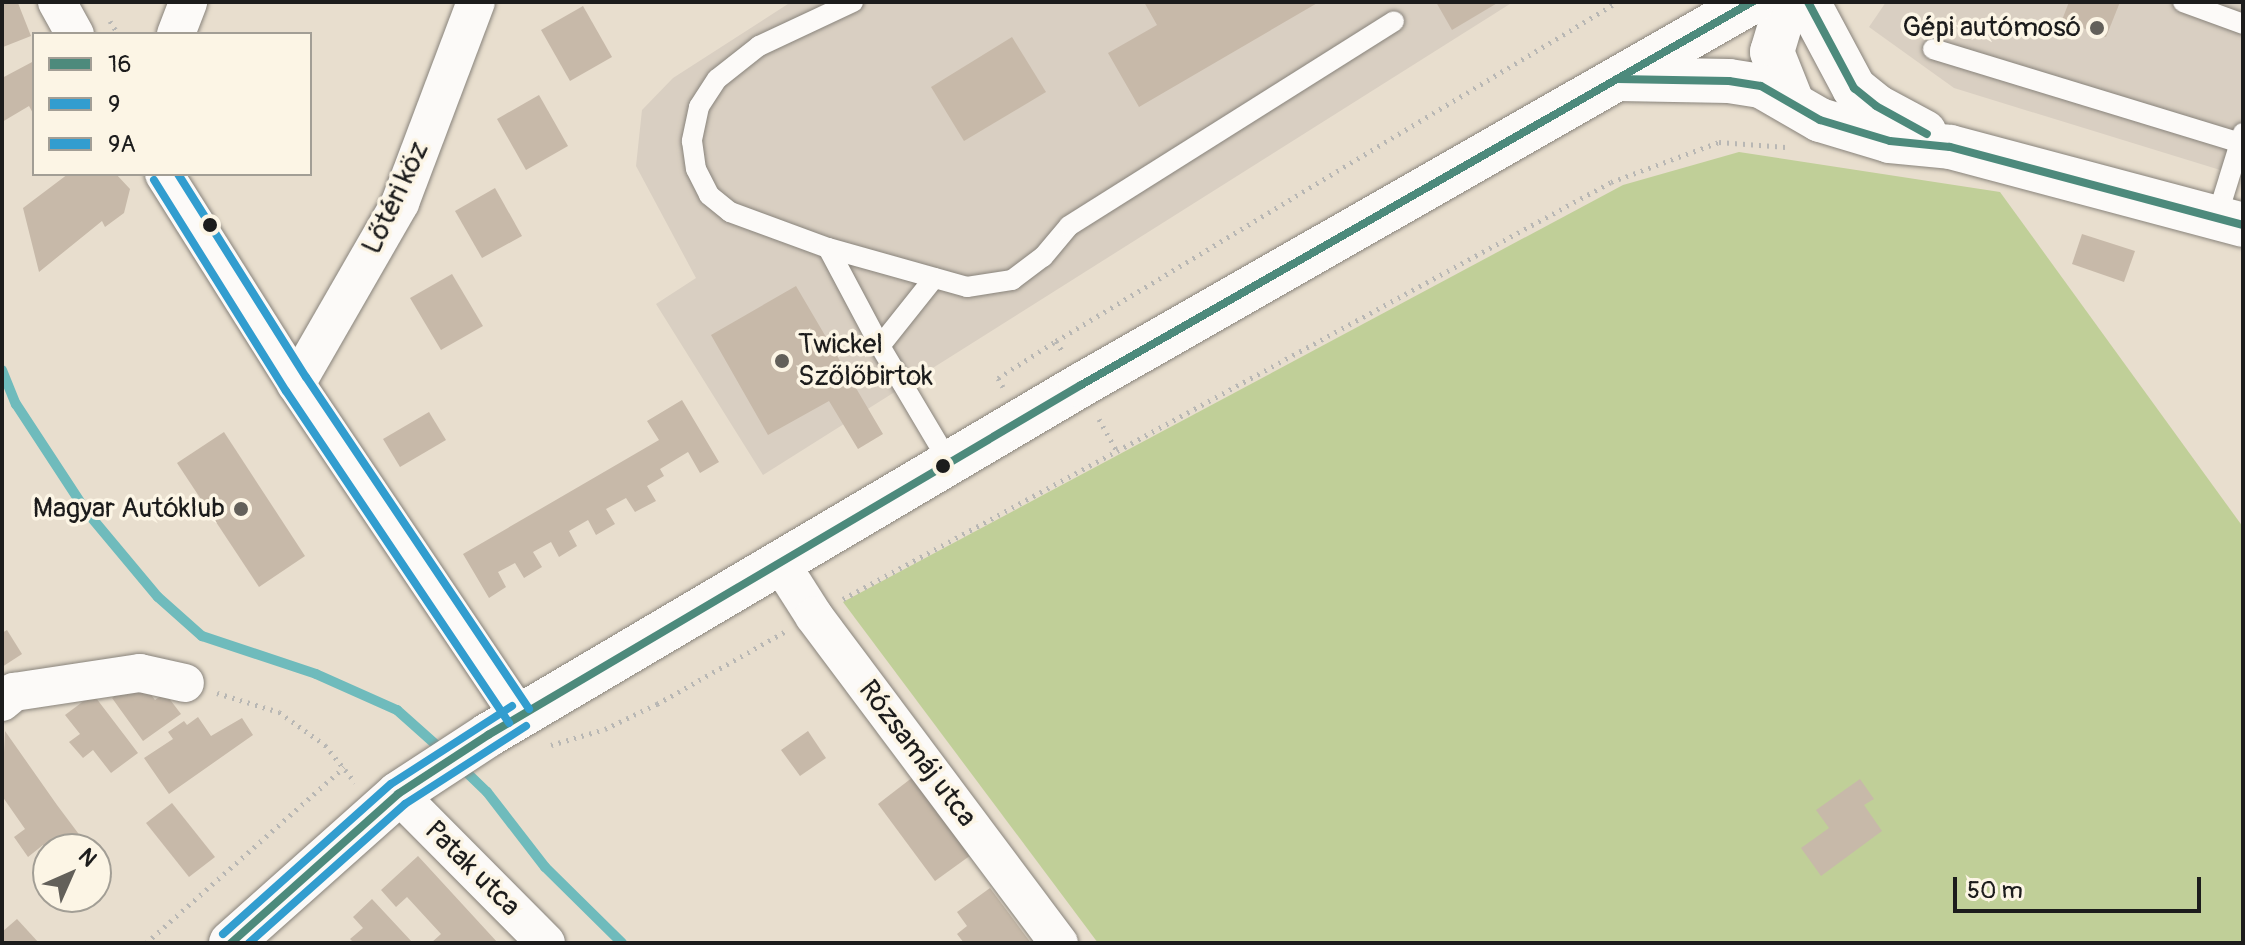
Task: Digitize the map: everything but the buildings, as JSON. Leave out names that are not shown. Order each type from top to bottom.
[{"type":"street","points":[[57,2],[74,32]]},
{"type":"street","points":[[177,32],[188,2]]},
{"type":"street","name":"Lőtéri köz","points":[[296,384],[400,203],[476,2]]},
{"type":"street","points":[[231,943],[388,803],[519,732],[779,561],[1752,2]]},
{"type":"street","points":[[1787,2],[1772,52],[1792,102]]},
{"type":"street","points":[[1808,2],[1854,88],[1876,106],[1950,147]]},
{"type":"street","points":[[1617,79],[1729,81],[1761,86],[1820,120],[1890,141],[1950,147],[2230,221]]},
{"type":"street","points":[[165,176],[519,732]]},
{"type":"street","name":"Rózsamáj utca","points":[[779,561],[814,616],[1059,943]]},
{"type":"street","points":[[2,702],[14,692],[140,673],[185,683]]},
{"type":"street","name":"Patak utca","points":[[388,803],[546,943]]},
{"type":"lane","points":[[853,2],[759,46],[717,79],[699,107],[692,141],[696,169],[709,195],[730,212],[828,248],[967,287],[1012,280],[1043,257],[1069,226],[1394,21]]},
{"type":"lane","points":[[2183,2],[2243,24]]},
{"type":"lane","points":[[1933,49],[2241,137],[2230,221]]},
{"type":"lane","points":[[828,248],[880,346],[949,462]]},
{"type":"lane","points":[[880,346],[934,278]]},
{"type":"path","points":[[1019,421],[998,378],[1143,287],[1327,181],[1617,2]]},
{"type":"path","points":[[519,732],[605,729],[657,704],[1611,182],[1719,142],[1763,143]]},
{"type":"path","points":[[1081,385],[1117,451]]},
{"type":"path","points":[[185,683],[279,712],[325,745],[344,767],[388,803]]},
{"type":"path","points":[[146,943],[344,767]]},
{"type":"shaded area","points":[[791,2],[1513,2],[763,475],[656,304],[696,278],[636,166],[642,110],[673,78]]},
{"type":"shaded area","points":[[1886,2],[2243,2],[2243,177],[1954,88],[1869,27]]},
{"type":"green space","points":[[1739,152],[2000,192],[2243,527],[2243,943],[1098,943],[843,602],[1623,185]]},
{"type":"waterway","points":[[2,370],[16,404],[86,511],[158,597],[202,636],[316,674],[397,710],[443,751]]},
{"type":"waterway","points":[[461,767],[487,792],[545,867],[622,943]]},
{"type":"transit line","name":"16","points":[[231,943],[398,794],[488,735],[1081,385],[1752,2]]},
{"type":"transit line","name":"16","points":[[1808,2],[1854,88],[1876,106],[1927,134]]},
{"type":"transit line","name":"16","points":[[1617,79],[1729,81],[1761,86],[1820,120],[1890,141],[1950,147],[2243,225]]},
{"type":"transit line","name":"9A","points":[[179,176],[306,377],[529,709]]},
{"type":"transit line","name":"9","points":[[154,180],[286,391],[509,723]]},
{"type":"transit line","name":"9A","points":[[223,934],[391,784],[512,706]]},
{"type":"transit line","name":"9","points":[[249,943],[405,804],[526,726]]},
{"type":"place","name":"Gépi autómosó","points":[[2097,28]]},
{"type":"place","name":"Twickel Szőlőbirtok","points":[[782,361]]},
{"type":"place","name":"Magyar Autóklub","points":[[241,509]]}]
